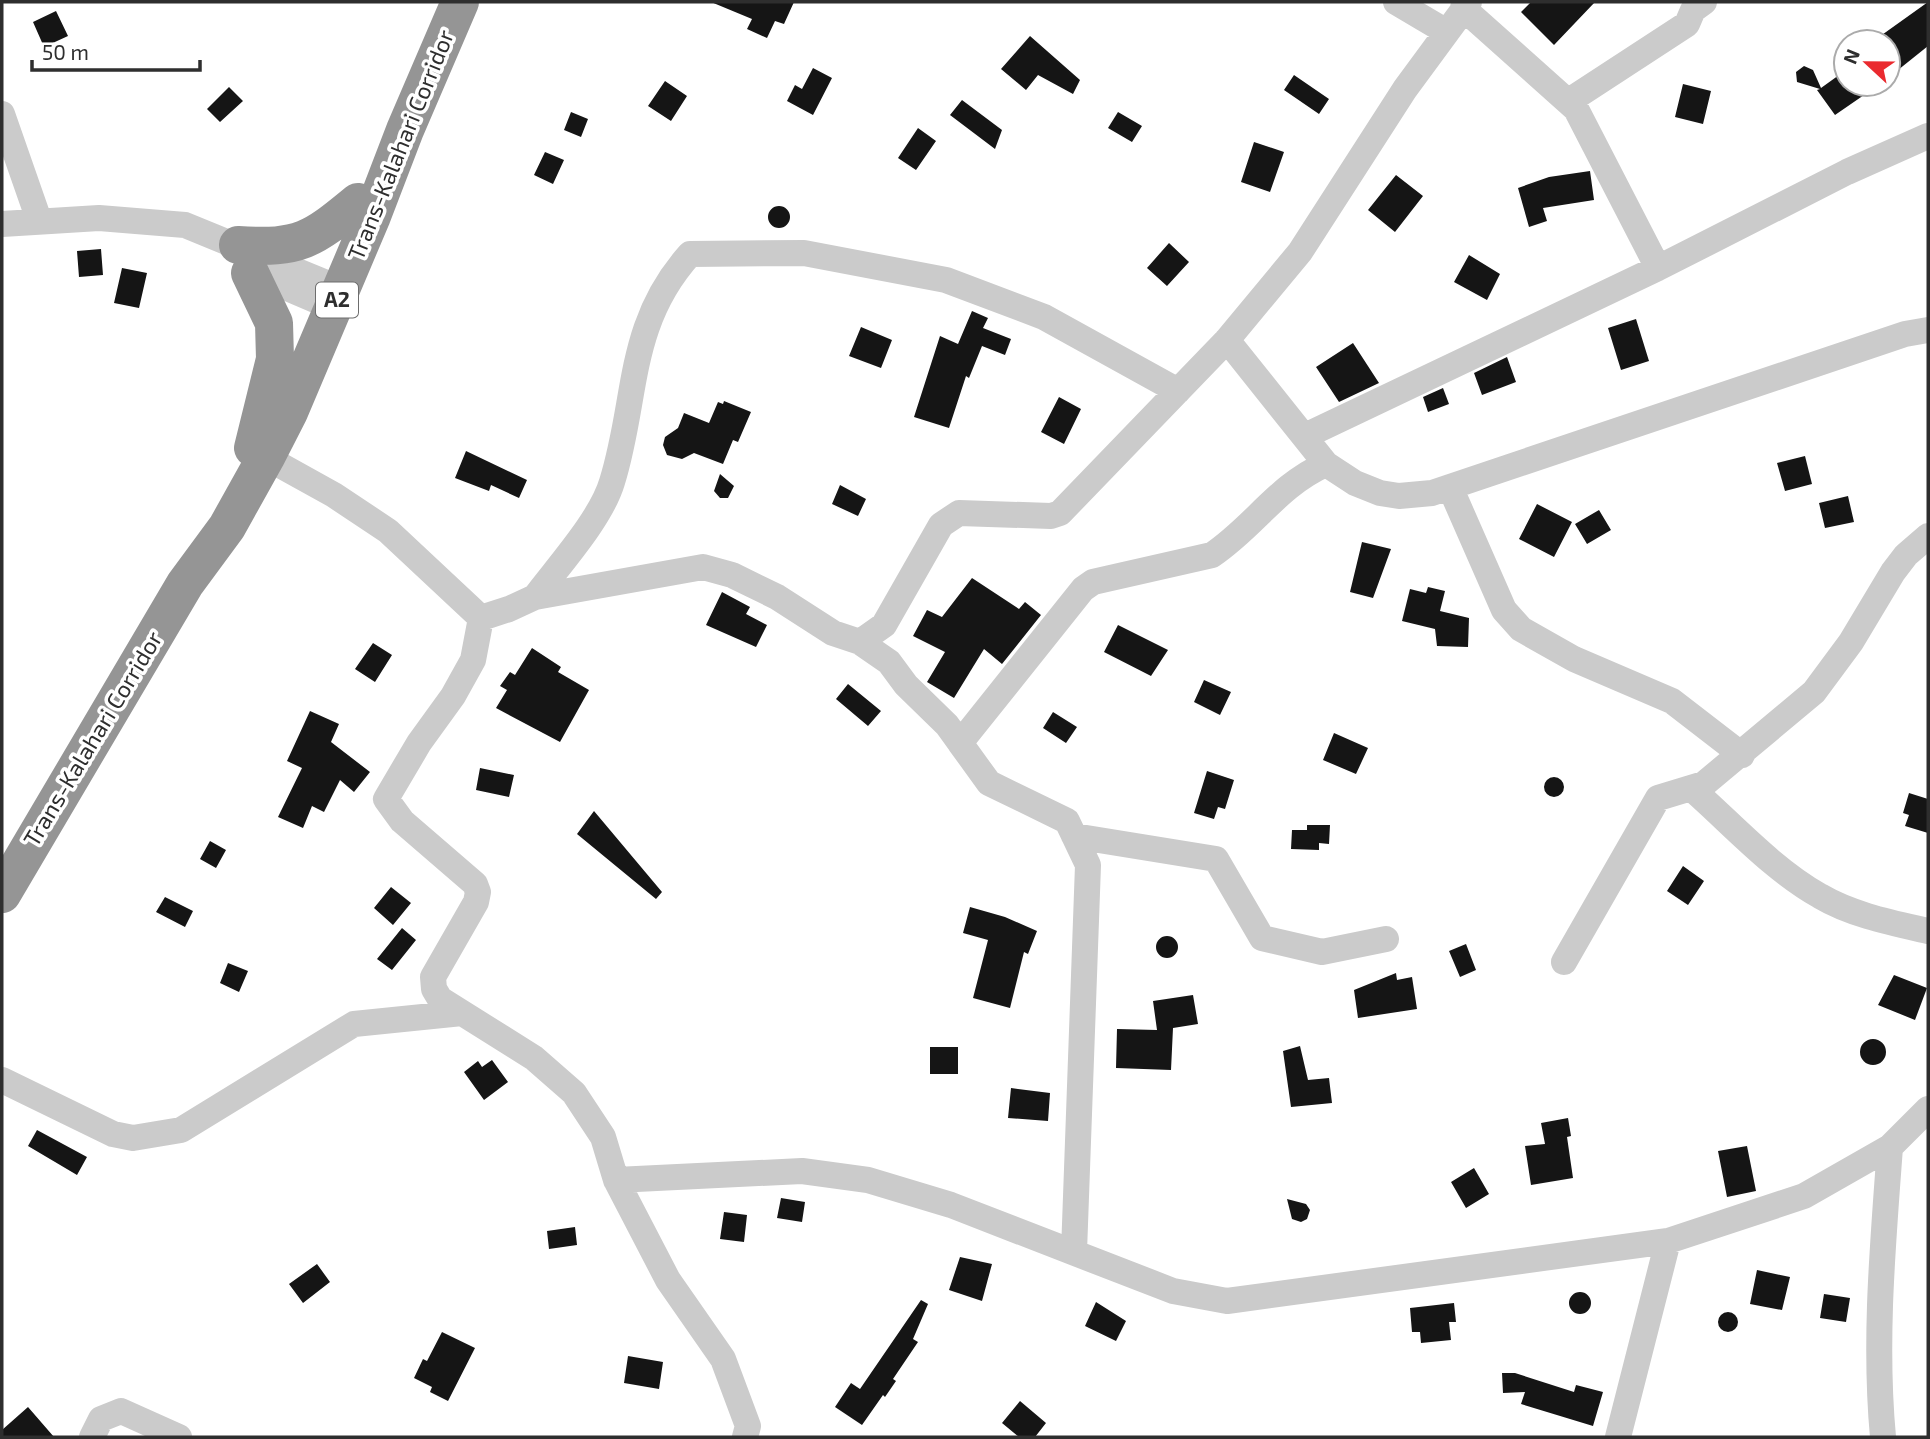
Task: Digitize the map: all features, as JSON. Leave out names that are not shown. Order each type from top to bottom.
[{"type":"highway","name":"Trans-Kalahari Corridor","points":[[330,295],[358,202],[441,2]]},
{"type":"highway","name":"Trans-Kalahari Corridor","points":[[2,894],[259,454],[460,2]]},
{"type":"highway","points":[[259,454],[275,359],[274,323],[244,259],[274,247],[296,244],[324,230],[358,202]]},
{"type":"street","points":[[1396,2],[1445,31]]},
{"type":"street","points":[[1569,101],[1687,24],[1696,4]]},
{"type":"street","points":[[860,642],[884,625],[941,525],[950,517],[959,513],[1051,516],[1060,513],[1227,340],[1300,253],[1445,31],[1466,5],[1569,101],[1581,116],[1658,268]]},
{"type":"street","points":[[2,114],[39,220]]},
{"type":"street","points":[[1305,436],[1363,406],[1658,268],[1846,172],[1928,136]]},
{"type":"street","points":[[2,225],[39,220],[99,218],[169,223],[244,259],[330,295]]},
{"type":"street","points":[[2,225],[169,223]]},
{"type":"street","points":[[535,597],[582,536],[612,484],[636,358],[669,278],[690,254],[804,253],[946,280],[1044,317],[1178,391]]},
{"type":"street","points":[[1227,340],[1326,464],[1355,483],[1380,493],[1399,496],[1432,493],[1905,334],[1928,330]]},
{"type":"street","points":[[259,454],[334,495],[388,531],[481,618]]},
{"type":"street","points":[[960,743],[1083,589],[1093,582],[1212,555],[1227,545],[1299,476],[1326,464]]},
{"type":"street","points":[[1450,486],[1504,610],[1521,629],[1574,659],[1672,701],[1742,755]]},
{"type":"street","points":[[1563,962],[1646,813],[1658,798],[1704,784],[1742,755],[1814,692],[1851,642],[1893,572],[1906,555],[1928,536]]},
{"type":"street","points":[[481,618],[509,610],[535,597],[703,567],[732,575],[777,597],[833,633],[860,642],[890,662],[906,685],[947,725],[989,783],[1006,794],[1067,821],[1088,864],[1074,1252]]},
{"type":"street","points":[[481,618],[473,660],[453,696],[419,743],[386,799],[402,821],[475,884],[478,892],[476,902],[433,977],[434,989],[440,999],[534,1058],[574,1093],[603,1137],[616,1180],[668,1280],[723,1359],[751,1433]]},
{"type":"street","points":[[1691,788],[1789,874],[1819,896],[1854,911],[1928,931]]},
{"type":"street","points":[[1074,836],[1216,859],[1262,938],[1322,953],[1386,939]]},
{"type":"street","points":[[2,1080],[113,1134],[133,1138],[162,1135],[198,1121],[354,1024],[462,1013]]},
{"type":"street","points":[[616,1180],[802,1171],[868,1180],[951,1205],[1173,1290],[1227,1301],[1668,1241],[1804,1196],[1890,1147],[1928,1109]]},
{"type":"street","points":[[1884,1437],[1880,1397],[1881,1271],[1890,1147]]},
{"type":"street","points":[[1618,1437],[1668,1241]]},
{"type":"street","points":[[92,1437],[101,1419],[121,1410],[179,1437]]},
{"type":"building","points":[[711,2],[794,2],[784,24],[775,21],[767,38],[747,29],[752,19]]},
{"type":"building","points":[[1531,2],[1595,2],[1554,45],[1521,12]]},
{"type":"building","points":[[1928,2],[1928,46],[1902,67],[1902,28],[1892,28]]},
{"type":"building","points":[[56,11],[68,36],[44,47],[33,22]]},
{"type":"building","points":[[1030,36],[1080,80],[1073,94],[1038,75],[1026,90],[1001,69]]},
{"type":"building","points":[[1804,66],[1813,70],[1821,88],[1832,80],[1832,98],[1860,98],[1835,115],[1817,90],[1820,89],[1797,82],[1796,72]]},
{"type":"building","points":[[813,68],[832,78],[813,115],[787,101],[795,85],[802,89]]},
{"type":"building","points":[[1294,75],[1329,99],[1319,114],[1284,90]]},
{"type":"building","points":[[665,81],[687,96],[671,121],[648,106]]},
{"type":"building","points":[[1683,84],[1711,91],[1703,124],[1675,117]]},
{"type":"building","points":[[229,87],[243,101],[220,122],[207,109]]},
{"type":"building","points":[[962,100],[1002,130],[995,149],[950,115]]},
{"type":"building","points":[[571,112],[588,119],[581,137],[564,130]]},
{"type":"building","points":[[1118,112],[1142,126],[1132,142],[1108,128]]},
{"type":"building","points":[[918,128],[936,141],[916,170],[898,158]]},
{"type":"building","points":[[1254,142],[1284,152],[1270,192],[1241,182]]},
{"type":"building","points":[[545,152],[564,160],[553,184],[534,175]]},
{"type":"building","points":[[1590,171],[1594,200],[1543,208],[1547,221],[1529,227],[1518,188],[1549,177]]},
{"type":"building","points":[[1396,175],[1423,196],[1395,232],[1368,210]]},
{"type":"building","points":[[775,206],[783,206],[790,213],[790,221],[783,228],[775,228],[768,221],[768,213]]},
{"type":"building","points":[[1169,243],[1189,262],[1167,286],[1147,268]]},
{"type":"building","points":[[101,249],[103,275],[79,277],[77,251]]},
{"type":"building","points":[[1469,255],[1500,274],[1487,300],[1454,282]]},
{"type":"building","points":[[122,268],[147,273],[139,308],[114,303]]},
{"type":"building","points":[[972,311],[988,318],[983,328],[1011,339],[1005,355],[982,346],[969,378],[966,376],[949,428],[914,417],[940,336],[958,344]]},
{"type":"building","points":[[1636,319],[1649,361],[1621,370],[1608,328]]},
{"type":"building","points":[[861,327],[892,340],[881,368],[849,356]]},
{"type":"building","points":[[1353,343],[1379,383],[1339,402],[1316,367]]},
{"type":"building","points":[[1507,357],[1516,382],[1482,395],[1474,373]]},
{"type":"building","points":[[1443,388],[1449,404],[1428,412],[1423,397]]},
{"type":"building","points":[[1059,397],[1081,409],[1064,444],[1041,432]]},
{"type":"building","points":[[724,401],[751,412],[738,442],[733,440],[723,464],[694,453],[682,459],[667,455],[663,445],[665,437],[678,428],[684,413],[709,423],[718,402],[723,404]]},
{"type":"building","points":[[466,451],[527,480],[519,498],[491,485],[489,491],[455,478]]},
{"type":"building","points":[[1805,456],[1812,484],[1785,491],[1777,463]]},
{"type":"building","points":[[720,474],[734,486],[728,498],[720,498],[714,491]]},
{"type":"building","points":[[840,485],[866,499],[858,516],[832,504]]},
{"type":"building","points":[[1848,496],[1854,522],[1825,528],[1819,503]]},
{"type":"building","points":[[1537,504],[1572,522],[1554,557],[1519,539]]},
{"type":"building","points":[[1599,510],[1611,530],[1587,544],[1575,524]]},
{"type":"building","points":[[1362,542],[1391,549],[1373,598],[1350,592]]},
{"type":"building","points":[[972,578],[1019,609],[1025,602],[1041,615],[1002,664],[984,649],[954,698],[927,682],[945,652],[913,636],[927,610],[942,617]]},
{"type":"building","points":[[1428,587],[1445,591],[1440,611],[1469,618],[1468,647],[1437,646],[1435,629],[1402,621],[1410,589],[1426,593]]},
{"type":"building","points":[[722,592],[750,607],[746,614],[767,625],[756,647],[706,625]]},
{"type":"building","points":[[1118,625],[1168,650],[1151,676],[1104,652]]},
{"type":"building","points":[[373,643],[392,655],[375,682],[355,669]]},
{"type":"building","points":[[532,648],[561,667],[558,672],[589,690],[560,742],[496,708],[507,690],[500,686],[510,672],[515,675]]},
{"type":"building","points":[[1204,680],[1231,692],[1220,715],[1194,702]]},
{"type":"building","points":[[848,684],[881,711],[868,726],[836,699]]},
{"type":"building","points":[[310,711],[339,724],[331,742],[370,772],[354,792],[340,780],[324,812],[312,806],[303,828],[278,817],[302,768],[287,761]]},
{"type":"building","points":[[1053,712],[1077,727],[1066,743],[1043,728]]},
{"type":"building","points":[[1334,733],[1368,748],[1356,774],[1323,760]]},
{"type":"building","points":[[480,768],[514,775],[509,797],[476,790]]},
{"type":"building","points":[[1207,771],[1234,780],[1225,809],[1218,807],[1214,819],[1194,813]]},
{"type":"building","points":[[1550,777],[1558,777],[1564,787],[1558,797],[1550,797],[1544,791],[1544,783]]},
{"type":"building","points":[[1909,793],[1928,799],[1928,833],[1905,826],[1909,815],[1903,813]]},
{"type":"building","points":[[594,811],[662,892],[656,899],[577,834]]},
{"type":"building","points":[[1307,825],[1330,825],[1329,844],[1319,843],[1319,850],[1291,849],[1292,830],[1307,830]]},
{"type":"building","points":[[210,841],[226,850],[216,868],[200,859]]},
{"type":"building","points":[[1683,866],[1704,881],[1688,905],[1667,891]]},
{"type":"building","points":[[391,887],[411,903],[393,925],[374,908]]},
{"type":"building","points":[[165,897],[193,911],[185,927],[156,912]]},
{"type":"building","points":[[970,907],[1005,917],[1037,931],[1028,954],[1024,952],[1010,1008],[973,998],[988,940],[963,933]]},
{"type":"building","points":[[402,928],[416,940],[392,970],[377,959]]},
{"type":"building","points":[[1167,936],[1175,939],[1178,947],[1175,955],[1167,958],[1159,955],[1156,947],[1159,939]]},
{"type":"building","points":[[1466,944],[1476,970],[1460,977],[1449,951]]},
{"type":"building","points":[[228,963],[248,971],[239,992],[220,983]]},
{"type":"building","points":[[1396,973],[1397,980],[1412,977],[1417,1009],[1358,1018],[1354,990]]},
{"type":"building","points":[[1894,975],[1927,988],[1915,1020],[1878,1005]]},
{"type":"building","points":[[1193,995],[1198,1024],[1173,1028],[1171,1070],[1116,1068],[1117,1029],[1157,1030],[1153,1001]]},
{"type":"building","points":[[1873,1039],[1882,1043],[1886,1052],[1882,1061],[1873,1065],[1864,1061],[1860,1052],[1864,1043]]},
{"type":"building","points":[[1300,1046],[1308,1080],[1329,1078],[1332,1103],[1291,1107],[1283,1051]]},
{"type":"building","points":[[930,1047],[958,1047],[958,1074],[930,1074]]},
{"type":"building","points":[[492,1060],[508,1082],[484,1100],[464,1072],[478,1061],[482,1067]]},
{"type":"building","points":[[1011,1088],[1050,1093],[1048,1121],[1008,1118]]},
{"type":"building","points":[[1568,1118],[1571,1136],[1567,1137],[1573,1178],[1531,1185],[1525,1146],[1545,1144],[1541,1123]]},
{"type":"building","points":[[37,1130],[87,1157],[77,1175],[28,1146]]},
{"type":"building","points":[[1747,1146],[1756,1191],[1727,1197],[1718,1151]]},
{"type":"building","points":[[1474,1168],[1489,1194],[1466,1208],[1451,1182]]},
{"type":"building","points":[[781,1198],[805,1202],[802,1222],[777,1218]]},
{"type":"building","points":[[1287,1199],[1306,1204],[1310,1210],[1307,1219],[1301,1222],[1292,1219]]},
{"type":"building","points":[[724,1212],[747,1215],[744,1242],[720,1239]]},
{"type":"building","points":[[575,1227],[577,1245],[549,1249],[547,1231]]},
{"type":"building","points":[[960,1257],[992,1264],[982,1301],[949,1290]]},
{"type":"building","points":[[317,1264],[330,1282],[303,1303],[289,1284]]},
{"type":"building","points":[[1757,1270],[1790,1277],[1782,1310],[1750,1304]]},
{"type":"building","points":[[1580,1292],[1588,1295],[1591,1303],[1588,1311],[1580,1314],[1572,1311],[1569,1303],[1572,1295]]},
{"type":"building","points":[[1824,1294],[1850,1298],[1846,1322],[1820,1318]]},
{"type":"building","points":[[921,1300],[928,1304],[913,1339],[918,1342],[893,1379],[896,1381],[862,1425],[835,1407],[851,1383],[860,1389]]},
{"type":"building","points":[[1096,1302],[1126,1321],[1116,1341],[1085,1326]]},
{"type":"building","points":[[1454,1303],[1456,1322],[1449,1322],[1451,1340],[1421,1343],[1420,1332],[1412,1332],[1410,1308]]},
{"type":"building","points":[[1728,1312],[1735,1315],[1738,1322],[1735,1329],[1728,1332],[1721,1329],[1718,1322],[1721,1315]]},
{"type":"building","points":[[442,1332],[475,1348],[448,1401],[430,1392],[432,1387],[414,1378],[423,1359],[427,1361]]},
{"type":"building","points":[[628,1356],[663,1362],[659,1389],[624,1383]]},
{"type":"building","points":[[1502,1373],[1515,1373],[1574,1392],[1576,1385],[1603,1392],[1593,1426],[1521,1404],[1525,1392],[1503,1393]]},
{"type":"building","points":[[1020,1401],[1046,1423],[1035,1437],[1019,1437],[1002,1423]]},
{"type":"building","points":[[28,1407],[54,1437],[2,1437],[2,1430]]}]
